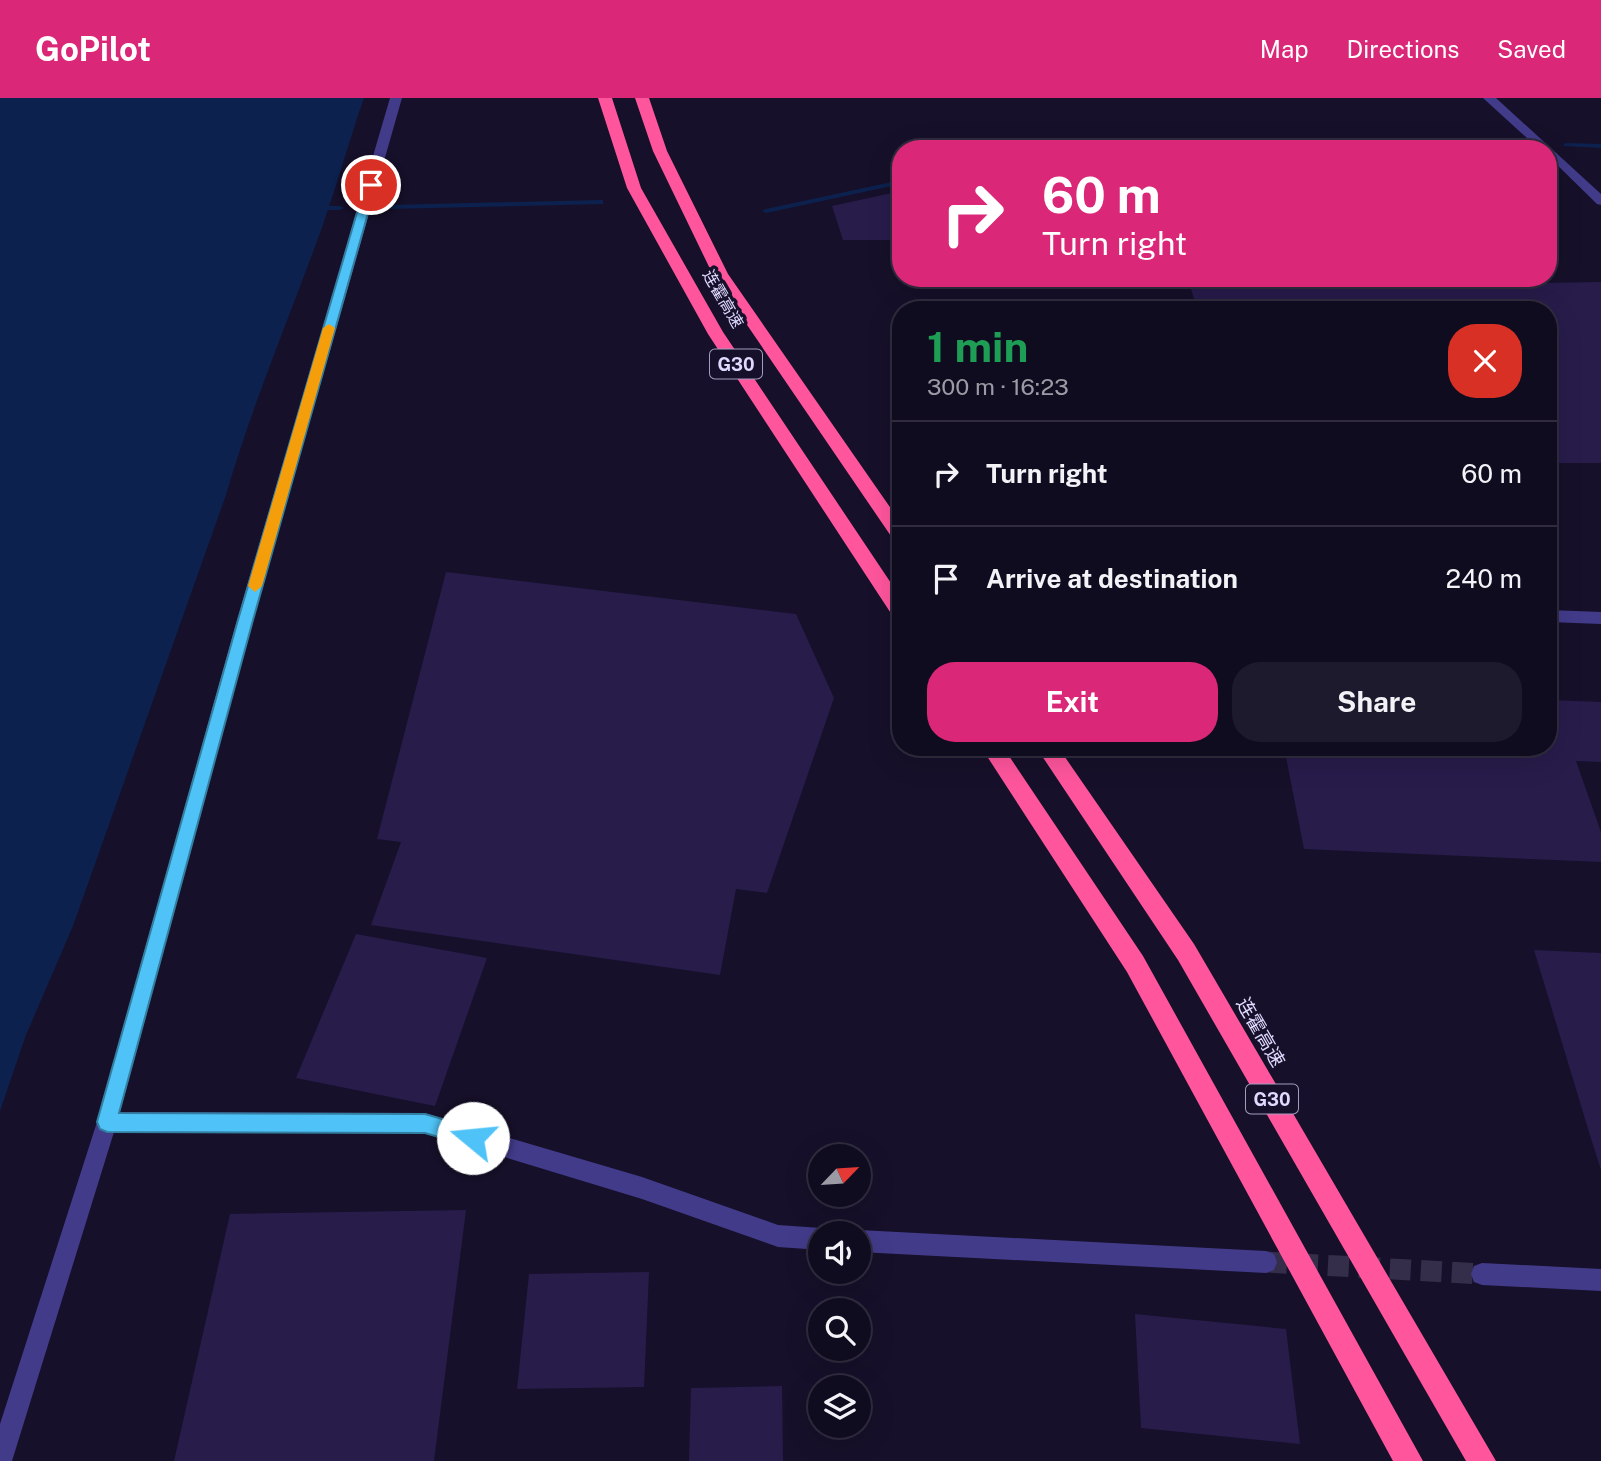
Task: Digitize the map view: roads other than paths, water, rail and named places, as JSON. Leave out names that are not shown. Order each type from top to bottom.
[{"type":"highway","name":"连霍高速","points":[[605,98],[634,188],[716,334],[892,599]]},
{"type":"highway","name":"连霍高速","points":[[642,98],[660,151],[721,275],[892,524]]},
{"type":"highway","name":"G30","points":[[997,756],[1135,964],[1409,1461]]},
{"type":"highway","name":"连霍高速","points":[[1052,756],[1186,952],[1482,1461]]},
{"type":"street","points":[[0,1461],[107,1122],[245,620],[396,98]]},
{"type":"street","points":[[1489,98],[1536,140]]},
{"type":"street","points":[[1557,159],[1601,201]]},
{"type":"street","points":[[107,1122],[425,1123],[642,1188],[778,1236],[808,1237]]},
{"type":"street","points":[[871,1242],[1266,1262]]},
{"type":"street","points":[[1482,1273],[1601,1280]]},
{"type":"lane","points":[[1557,616],[1601,618]]},
{"type":"water","points":[[0,98],[364,98],[323,226],[257,400],[226,495],[73,926],[26,1035],[0,1111]]},
{"type":"waterway","points":[[1566,145],[1601,146]]},
{"type":"waterway","points":[[766,211],[892,184]]},
{"type":"waterway","points":[[388,207],[600,202]]},
{"type":"waterway","points":[[315,208],[340,208]]},
{"type":"tunnel","points":[[1266,1262],[1482,1274]]}]
